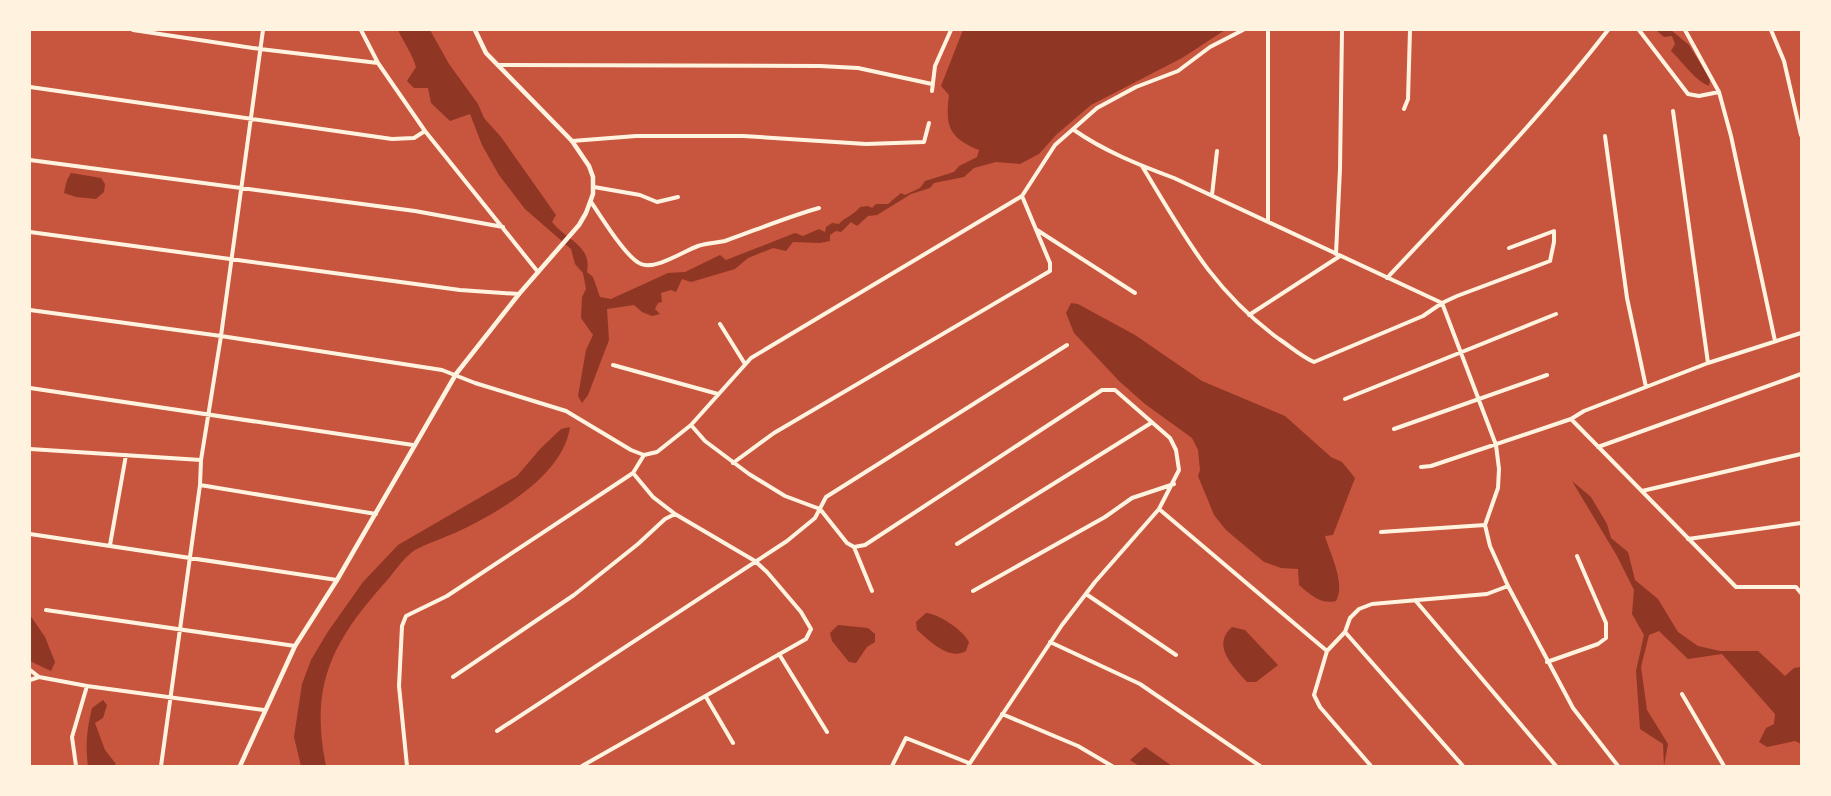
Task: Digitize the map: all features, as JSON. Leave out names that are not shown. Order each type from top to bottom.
[{"type":"street","points":[[133,30],[260,49],[378,63]]},
{"type":"street","points":[[161,766],[200,485],[201,460],[221,336],[263,30]]},
{"type":"street","points":[[361,30],[378,63],[425,131],[538,272]]},
{"type":"street","points":[[240,766],[264,710],[295,646],[337,580],[376,514],[413,445],[456,374],[538,272],[579,225],[591,202],[594,187],[589,166],[572,141],[486,53],[475,30]]},
{"type":"street","points":[[932,91],[935,66],[951,30]]},
{"type":"street","points":[[30,310],[398,362],[456,374],[475,383],[566,411],[631,450],[644,455],[657,452],[691,425],[751,358],[1022,196],[1055,145],[1097,108],[1136,88],[1178,71],[1210,47],[1243,30]]},
{"type":"street","points":[[1268,30],[1268,221]]},
{"type":"street","points":[[1338,255],[1342,30]]},
{"type":"street","points":[[1404,109],[1408,100],[1410,30]]},
{"type":"street","points":[[1387,278],[1520,136],[1570,79],[1608,30]]},
{"type":"street","points":[[1639,30],[1688,94],[1699,96],[1719,92]]},
{"type":"street","points":[[1685,30],[1719,92],[1731,136],[1775,341]]},
{"type":"street","points":[[1772,30],[1784,61],[1801,135]]},
{"type":"street","points":[[498,65],[820,66],[858,68],[932,84]]},
{"type":"street","points":[[30,87],[392,139],[414,138],[425,131]]},
{"type":"street","points":[[1673,111],[1708,363]]},
{"type":"street","points":[[572,141],[636,136],[743,136],[866,144],[924,142],[929,123]]},
{"type":"street","points":[[1074,130],[1088,140],[1142,166],[1212,195],[1442,303],[1496,444],[1499,469],[1498,488],[1485,525],[1490,546],[1508,586],[1573,708],[1618,766]]},
{"type":"street","points":[[1605,136],[1627,298],[1646,387]]},
{"type":"street","points":[[1212,195],[1217,150]]},
{"type":"street","points":[[30,160],[415,211],[503,227]]},
{"type":"street","points":[[1142,166],[1205,268],[1249,315],[1314,362],[1422,316],[1442,303],[1550,261],[1554,231],[1509,248]]},
{"type":"street","points":[[594,187],[640,195],[657,202],[678,197]]},
{"type":"street","points":[[733,463],[774,433],[1050,271],[1050,263],[1022,196]]},
{"type":"street","points":[[591,202],[625,250],[636,261],[646,265],[664,262],[700,246],[722,241],[819,208]]},
{"type":"street","points":[[1035,228],[1135,293]]},
{"type":"street","points":[[30,232],[460,290],[520,294]]},
{"type":"street","points":[[1249,315],[1338,255]]},
{"type":"street","points":[[1345,399],[1556,314]]},
{"type":"street","points":[[720,324],[745,364]]},
{"type":"street","points":[[1421,467],[1431,466],[1571,419],[1584,411],[1708,363],[1801,333]]},
{"type":"street","points":[[497,732],[787,541],[815,518],[826,497],[1067,345]]},
{"type":"street","points":[[613,365],[718,394]]},
{"type":"street","points":[[1598,447],[1801,374]]},
{"type":"street","points":[[1394,429],[1547,375]]},
{"type":"street","points":[[30,388],[209,413],[413,445]]},
{"type":"street","points":[[854,547],[865,545],[1108,388],[1115,390],[1170,438],[1178,456],[1179,470],[1174,484],[1158,509],[1086,594],[1050,642],[968,765],[906,738],[892,766]]},
{"type":"street","points":[[1571,419],[1736,587],[1796,587],[1801,593]]},
{"type":"street","points":[[958,544],[1151,423]]},
{"type":"street","points":[[691,425],[705,441],[733,463],[785,496],[820,509],[847,543],[854,547],[872,591]]},
{"type":"street","points":[[30,449],[201,460]]},
{"type":"street","points":[[1642,491],[1801,454]]},
{"type":"street","points":[[110,545],[126,455]]},
{"type":"street","points":[[407,766],[399,686],[402,626],[406,616],[424,609],[447,596],[634,473],[644,455]]},
{"type":"street","points":[[582,766],[806,639],[811,629],[801,612],[767,572],[755,561],[675,514],[653,498],[634,473]]},
{"type":"street","points":[[973,591],[1105,517],[1132,498],[1174,484]]},
{"type":"street","points":[[200,485],[376,514]]},
{"type":"street","points":[[1158,509],[1327,651]]},
{"type":"street","points":[[453,677],[574,595],[638,544],[665,519],[675,514]]},
{"type":"street","points":[[1688,539],[1801,523]]},
{"type":"street","points":[[1382,532],[1485,525]]},
{"type":"street","points":[[30,534],[337,580]]},
{"type":"street","points":[[1547,662],[1598,644],[1606,638],[1606,623],[1577,556]]},
{"type":"street","points":[[1371,766],[1320,706],[1314,695],[1327,651],[1345,632],[1350,618],[1359,609],[1372,604],[1487,594],[1508,586]]},
{"type":"street","points":[[1086,594],[1176,655]]},
{"type":"street","points":[[1414,600],[1556,766]]},
{"type":"street","points":[[46,610],[295,646]]},
{"type":"street","points":[[1345,632],[1463,766]]},
{"type":"street","points":[[1050,642],[1140,684],[1260,766]]},
{"type":"street","points":[[780,654],[827,732]]},
{"type":"street","points":[[30,670],[39,677],[87,686],[264,710]]},
{"type":"street","points":[[30,680],[39,677]]},
{"type":"street","points":[[76,766],[72,737],[87,686]]},
{"type":"street","points":[[1682,694],[1724,766]]},
{"type":"street","points":[[706,696],[732,743]]},
{"type":"street","points":[[1002,714],[1078,746],[1112,766]]},
{"type":"shaded area","points":[[398,30],[430,30],[449,64],[478,104],[484,118],[501,137],[556,215],[552,222],[577,244],[586,255],[588,263],[587,272],[593,277],[600,297],[611,299],[668,273],[685,272],[720,255],[726,260],[795,233],[803,236],[819,229],[825,232],[826,227],[832,223],[839,224],[860,207],[868,206],[872,208],[876,204],[888,204],[901,193],[905,195],[920,188],[925,181],[954,172],[959,166],[977,157],[979,150],[961,141],[951,130],[948,115],[949,95],[941,86],[963,30],[1225,30],[1182,58],[1091,105],[1056,135],[1039,154],[1020,164],[996,162],[974,168],[964,177],[934,183],[930,188],[911,194],[877,215],[868,216],[857,226],[851,222],[841,232],[836,231],[830,235],[830,241],[820,243],[793,242],[786,251],[773,248],[748,258],[735,269],[691,282],[682,279],[676,292],[671,290],[661,293],[662,302],[658,303],[655,309],[660,314],[652,316],[642,312],[634,305],[607,309],[609,340],[588,395],[582,403],[578,396],[586,350],[593,335],[581,318],[582,297],[586,289],[583,273],[575,264],[571,249],[525,209],[499,175],[482,145],[470,114],[450,121],[431,103],[428,88],[414,88],[407,81],[416,67]]},
{"type":"shaded area","points":[[1656,30],[1671,30],[1689,45],[1710,79],[1709,86],[1694,75],[1671,51],[1675,44],[1672,36],[1664,37]]},
{"type":"shaded area","points":[[71,173],[101,178],[105,184],[104,192],[96,199],[76,197],[64,193]]},
{"type":"shaded area","points":[[1071,303],[1078,304],[1135,335],[1202,381],[1285,416],[1331,457],[1342,462],[1355,478],[1333,535],[1325,536],[1338,577],[1339,594],[1336,601],[1330,602],[1316,598],[1299,585],[1298,569],[1281,568],[1264,562],[1226,530],[1214,515],[1198,476],[1200,470],[1198,450],[1192,438],[1145,404],[1119,381],[1074,333],[1066,313]]},
{"type":"shaded area","points":[[570,427],[565,445],[555,461],[527,490],[474,524],[415,550],[402,562],[364,607],[337,648],[328,669],[323,690],[321,713],[326,766],[301,766],[294,737],[302,684],[311,660],[327,633],[363,582],[398,545],[517,476],[541,448],[561,429]]},
{"type":"shaded area","points":[[1572,481],[1591,497],[1607,524],[1611,538],[1628,552],[1635,580],[1658,599],[1678,632],[1698,646],[1720,651],[1758,651],[1785,676],[1794,668],[1801,667],[1801,744],[1795,741],[1767,747],[1759,742],[1766,728],[1774,724],[1775,714],[1722,654],[1688,659],[1659,631],[1649,635],[1641,667],[1647,710],[1668,744],[1664,766],[1663,744],[1640,729],[1636,671],[1644,635],[1632,614],[1634,590],[1617,556]]},
{"type":"shaded area","points":[[926,613],[944,619],[962,633],[969,642],[966,651],[960,653],[946,652],[917,630],[916,622]]},
{"type":"shaded area","points":[[30,615],[45,637],[55,662],[51,671],[30,661]]},
{"type":"shaded area","points":[[838,625],[868,628],[875,634],[875,642],[867,647],[856,663],[849,662],[832,641],[830,633]]},
{"type":"shaded area","points":[[1232,627],[1245,630],[1278,665],[1256,682],[1247,682],[1226,656],[1224,641],[1226,634]]},
{"type":"shaded area","points":[[103,700],[107,705],[103,718],[95,723],[105,750],[116,764],[113,766],[88,766],[87,744],[90,715],[92,708]]},
{"type":"shaded area","points":[[1145,747],[1172,766],[1139,766],[1130,760]]}]
